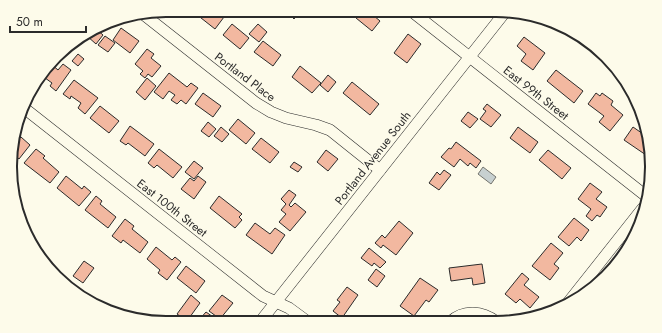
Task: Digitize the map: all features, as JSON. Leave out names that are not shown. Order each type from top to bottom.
[{"type":"street","name":"East 99th Street","points":[[419,17],[643,193]]},
{"type":"street","name":"Portland Avenue South","points":[[265,316],[501,17]]},
{"type":"street","name":"Portland Place","points":[[148,18],[256,103],[271,112],[286,118],[330,130],[380,170]]},
{"type":"street","name":"East 100th Street","points":[[27,111],[263,296],[289,308],[300,316]]},
{"type":"street","points":[[576,293],[637,216]]},
{"type":"street","points":[[458,316],[465,313],[475,312],[488,316]]},
{"type":"shaded area","points":[[483,167],[496,177],[491,184],[478,174]]},
{"type":"building","points":[[200,17],[224,17],[215,29]]},
{"type":"building","points":[[375,17],[380,21],[372,31],[356,18]]},
{"type":"building","points":[[232,24],[249,38],[240,49],[223,35]]},
{"type":"building","points":[[258,24],[267,32],[259,42],[249,34]]},
{"type":"building","points":[[121,28],[139,41],[130,53],[113,40]]},
{"type":"building","points":[[100,32],[103,35],[96,44],[90,38]]},
{"type":"building","points":[[408,34],[421,44],[407,63],[394,53]]},
{"type":"building","points":[[105,36],[115,43],[108,52],[98,45]]},
{"type":"building","points":[[524,37],[545,53],[533,70],[521,61],[526,54],[517,46]]},
{"type":"building","points":[[263,41],[281,55],[273,66],[254,52]]},
{"type":"building","points":[[147,49],[154,54],[151,58],[161,66],[152,77],[148,74],[145,78],[140,74],[143,71],[135,64]]},
{"type":"building","points":[[78,54],[84,59],[78,66],[72,61]]},
{"type":"building","points":[[63,64],[71,70],[56,91],[50,86],[52,83],[46,78],[55,67],[58,70]]},
{"type":"building","points":[[300,66],[321,83],[312,93],[292,77]]},
{"type":"building","points":[[556,70],[583,91],[574,103],[547,81]]},
{"type":"building","points":[[169,73],[187,87],[191,83],[198,88],[186,104],[181,100],[177,104],[171,100],[175,95],[169,91],[163,99],[154,92]]},
{"type":"building","points":[[328,75],[336,82],[328,92],[320,85]]},
{"type":"building","points":[[147,78],[156,86],[145,100],[136,92]]},
{"type":"building","points":[[74,80],[98,98],[85,114],[78,108],[81,103],[71,96],[70,99],[63,94]]},
{"type":"building","points":[[352,82],[379,104],[370,115],[343,93]]},
{"type":"building","points":[[203,93],[221,106],[213,117],[195,104]]},
{"type":"building","points":[[596,93],[600,96],[602,93],[613,101],[611,105],[623,115],[610,131],[599,122],[604,116],[588,104]]},
{"type":"building","points":[[487,104],[501,115],[491,127],[480,119],[486,111],[483,109]]},
{"type":"building","points":[[100,106],[119,121],[109,133],[90,118]]},
{"type":"building","points":[[468,112],[478,119],[470,128],[461,121]]},
{"type":"building","points":[[238,119],[255,133],[246,144],[229,130]]},
{"type":"building","points":[[208,122],[216,129],[209,137],[201,131]]},
{"type":"building","points":[[130,126],[154,144],[145,156],[128,143],[126,145],[120,141]]},
{"type":"building","points":[[221,127],[229,134],[222,142],[214,136]]},
{"type":"building","points":[[518,127],[538,142],[530,153],[510,138]]},
{"type":"building","points":[[633,127],[641,133],[645,154],[624,140]]},
{"type":"building","points":[[21,137],[30,145],[19,159],[17,157]]},
{"type":"building","points":[[261,138],[279,152],[270,163],[252,149]]},
{"type":"building","points":[[456,142],[481,161],[476,168],[470,163],[468,166],[460,159],[454,167],[441,157],[449,148],[451,149]]},
{"type":"building","points":[[36,149],[45,156],[43,158],[59,172],[50,183],[24,163]]},
{"type":"building","points":[[159,149],[182,167],[173,178],[157,165],[154,168],[148,163]]},
{"type":"building","points":[[326,150],[338,159],[328,171],[317,162]]},
{"type":"building","points":[[548,150],[571,168],[562,179],[539,160]]},
{"type":"building","points":[[194,161],[203,168],[194,179],[185,172]]},
{"type":"building","points":[[294,162],[302,167],[298,172],[290,167]]},
{"type":"building","points":[[444,170],[451,175],[439,190],[429,183],[437,172],[440,175]]},
{"type":"building","points":[[66,176],[82,189],[84,186],[91,192],[79,206],[57,188]]},
{"type":"building","points":[[198,176],[206,182],[194,199],[181,189],[190,178],[194,181]]},
{"type":"building","points":[[590,183],[602,192],[596,199],[607,207],[600,217],[597,215],[592,221],[586,216],[591,209],[578,199]]},
{"type":"building","points":[[289,190],[296,195],[289,205],[291,207],[295,203],[306,212],[290,231],[279,222],[286,214],[281,210],[286,204],[281,199]]},
{"type":"building","points":[[96,196],[102,201],[100,204],[116,217],[108,228],[85,210]]},
{"type":"building","points":[[219,196],[242,214],[239,217],[242,220],[235,228],[210,208]]},
{"type":"building","points":[[574,218],[589,230],[581,241],[577,237],[569,246],[558,237]]},
{"type":"building","points":[[125,219],[134,226],[132,229],[148,242],[140,253],[123,240],[121,243],[112,236]]},
{"type":"building","points":[[399,221],[413,233],[396,255],[383,245],[381,248],[375,243],[382,235],[385,238]]},
{"type":"building","points":[[255,223],[270,234],[275,228],[285,235],[272,254],[246,235]]},
{"type":"building","points":[[551,243],[563,253],[554,264],[559,268],[550,280],[532,266]]},
{"type":"building","points":[[156,247],[172,260],[175,257],[181,262],[167,280],[158,273],[160,270],[147,259]]},
{"type":"building","points":[[369,248],[386,262],[380,268],[374,263],[372,266],[361,258]]},
{"type":"building","points":[[84,261],[94,268],[83,283],[73,276]]},
{"type":"building","points":[[482,264],[485,283],[473,285],[472,278],[451,281],[449,268]]},
{"type":"building","points":[[186,266],[205,281],[196,293],[177,278]]},
{"type":"building","points":[[376,269],[385,276],[377,287],[368,280]]},
{"type":"building","points":[[522,273],[529,279],[524,285],[539,297],[530,308],[520,299],[516,303],[505,294]]},
{"type":"building","points":[[420,278],[438,290],[429,302],[426,300],[414,316],[400,306]]},
{"type":"building","points":[[347,287],[358,295],[343,316],[339,316],[333,311],[340,302],[337,300]]},
{"type":"building","points":[[191,295],[200,303],[191,316],[180,316],[177,314]]},
{"type":"building","points":[[222,295],[233,303],[222,316],[216,316],[209,311]]},
{"type":"building","points":[[206,312],[212,316],[202,316]]}]
